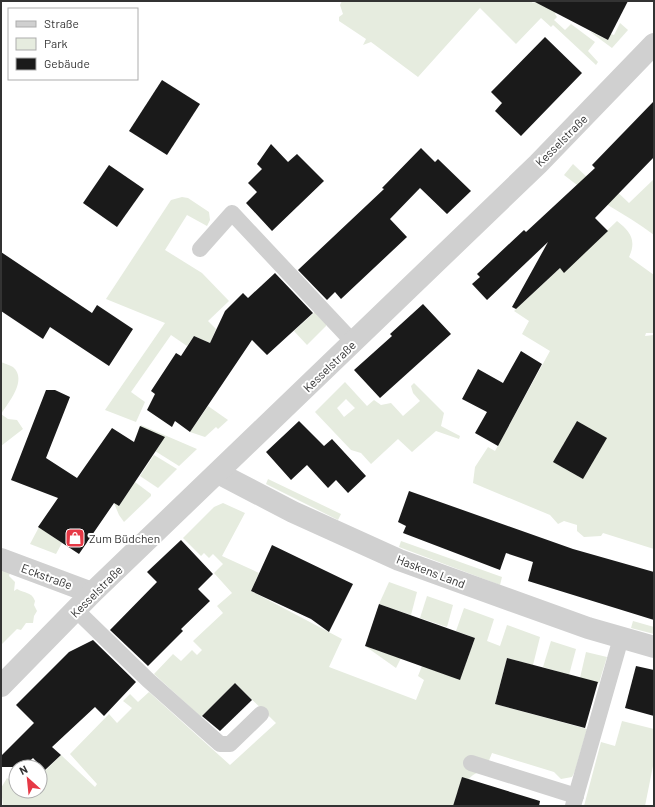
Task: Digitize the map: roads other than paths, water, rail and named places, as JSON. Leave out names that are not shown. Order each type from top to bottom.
[{"type":"street","name":"Kesselstraße","points":[[1,686],[92,593],[538,164],[654,44]]},
{"type":"street","name":"Haskens Land","points":[[218,473],[293,512],[399,560],[520,604],[620,638],[654,647]]},
{"type":"street","name":"Eckstraße","points":[[1,559],[92,593]]},
{"type":"lane","points":[[200,249],[232,213],[353,342]]},
{"type":"lane","points":[[76,610],[148,680],[220,744],[230,744],[261,714]]},
{"type":"lane","points":[[471,763],[574,801],[620,638]]},
{"type":"place","name":"Zum Büdchen","points":[[75,538]]}]
